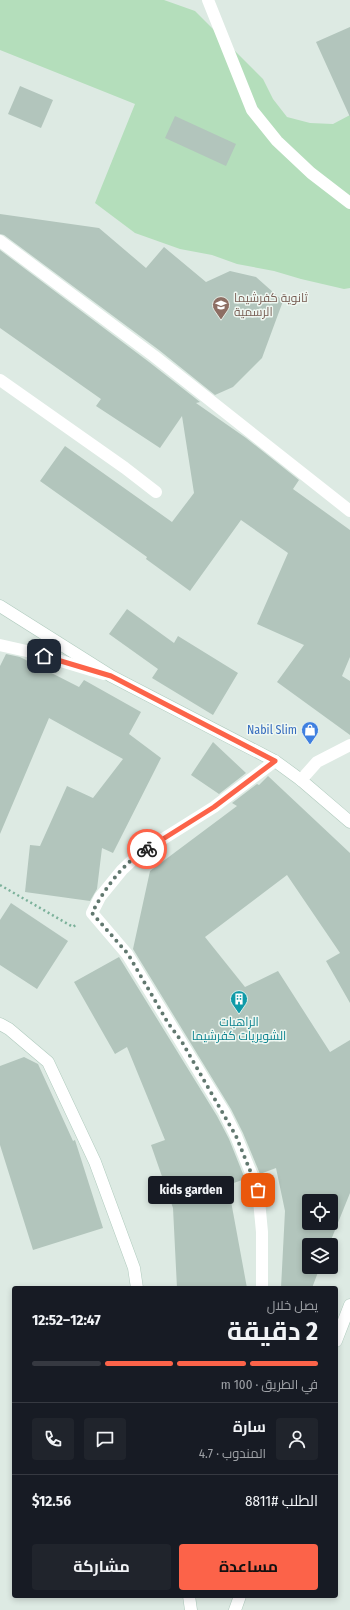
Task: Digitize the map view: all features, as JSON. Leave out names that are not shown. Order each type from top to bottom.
[{"type":"street","points":[[208,0],[252,110],[277,141],[311,173],[350,203]]},
{"type":"street","points":[[0,241],[154,356],[350,511]]},
{"type":"street","points":[[0,380],[125,468],[156,492]]},
{"type":"street","points":[[0,606],[111,676],[275,761],[301,780],[350,822]]},
{"type":"street","points":[[0,645],[31,652],[111,676]]},
{"type":"street","points":[[301,780],[317,762],[350,745]]},
{"type":"street","points":[[262,1286],[262,1232],[258,1190],[236,1136],[224,1112],[128,954],[92,913],[100,898],[122,870],[139,854],[214,807],[275,761]]},
{"type":"street","points":[[0,1024],[9,1029],[48,1062],[96,1162],[134,1268],[137,1286]]},
{"type":"street","points":[[338,1337],[350,1305]]},
{"type":"street","points":[[189,1598],[191,1610]]},
{"type":"street","points":[[234,1610],[239,1598]]},
{"type":"path","points":[[0,885],[73,926],[92,913]]},
{"type":"green space","points":[[0,0],[164,0],[195,11],[263,79],[273,99],[287,117],[310,123],[333,124],[350,115],[350,288],[344,289],[274,271],[237,264],[212,255],[180,249],[135,233],[95,203],[135,104],[0,50]]},
{"type":"building","points":[[350,27],[350,117],[316,42]]},
{"type":"building","points":[[20,86],[53,100],[41,128],[8,114]]},
{"type":"building","points":[[175,116],[236,144],[226,166],[165,138]]},
{"type":"building","points":[[0,214],[99,228],[146,268],[164,247],[206,282],[230,271],[256,277],[283,301],[262,358],[233,387],[215,395],[159,350],[4,235],[0,234]]},
{"type":"building","points":[[0,250],[149,362],[200,402],[196,403],[246,438],[299,480],[293,489],[350,530],[350,657],[342,676],[350,681],[350,735],[277,682],[304,645],[257,624],[288,553],[241,520],[190,591],[146,559],[147,557],[40,481],[65,446],[172,522],[194,493],[182,416],[160,448],[96,406],[101,399],[0,328]]},
{"type":"building","points":[[127,609],[174,643],[178,636],[238,673],[213,715],[152,678],[158,669],[109,634]]},
{"type":"building","points":[[6,654],[20,657],[79,687],[84,680],[141,712],[129,734],[161,758],[113,853],[102,848],[97,889],[90,901],[25,892],[30,845],[40,846],[67,786],[93,798],[123,759],[49,718],[0,834],[0,666]]},
{"type":"building","points":[[213,742],[246,773],[219,794],[191,775]]},
{"type":"building","points":[[268,776],[350,853],[350,1003],[326,961],[340,953],[287,875],[205,937],[245,987],[278,971],[330,1052],[350,1040],[350,1193],[338,1223],[338,1194],[302,1194],[302,1230],[335,1230],[332,1238],[302,1238],[302,1274],[317,1274],[313,1286],[281,1286],[285,1211],[276,1168],[260,1174],[231,1109],[133,949],[150,871],[237,806],[232,803],[257,784],[259,785]]},
{"type":"building","points":[[11,903],[68,941],[37,989],[0,965],[0,920]]},
{"type":"building","points":[[119,957],[217,1116],[229,1139],[245,1179],[228,1185],[247,1286],[177,1286],[173,1208],[151,1145],[165,1140],[127,1047],[115,1054],[74,982]]},
{"type":"building","points":[[24,1057],[38,1064],[73,1141],[75,1140],[103,1228],[33,1250],[0,1145],[0,1066]]},
{"type":"way so far","points":[[147,849],[139,854],[122,870],[100,898],[92,913],[128,954],[168,1023],[182,1042],[197,1070],[224,1112],[236,1136],[258,1190]]},
{"type":"place","name":"ثانوية كفرشيما الرسمية","points":[[221,320]]},
{"type":"place","name":"Nabil Slim","points":[[310,745]]},
{"type":"place","name":"الراهبات الشويريات كفرشيما","points":[[239,1014]]},
{"type":"place","name":"kids garden","points":[[258,1190]]},
{"type":"route","points":[[44,656],[111,676],[181,714],[238,741],[275,761],[214,807],[147,849]]}]
